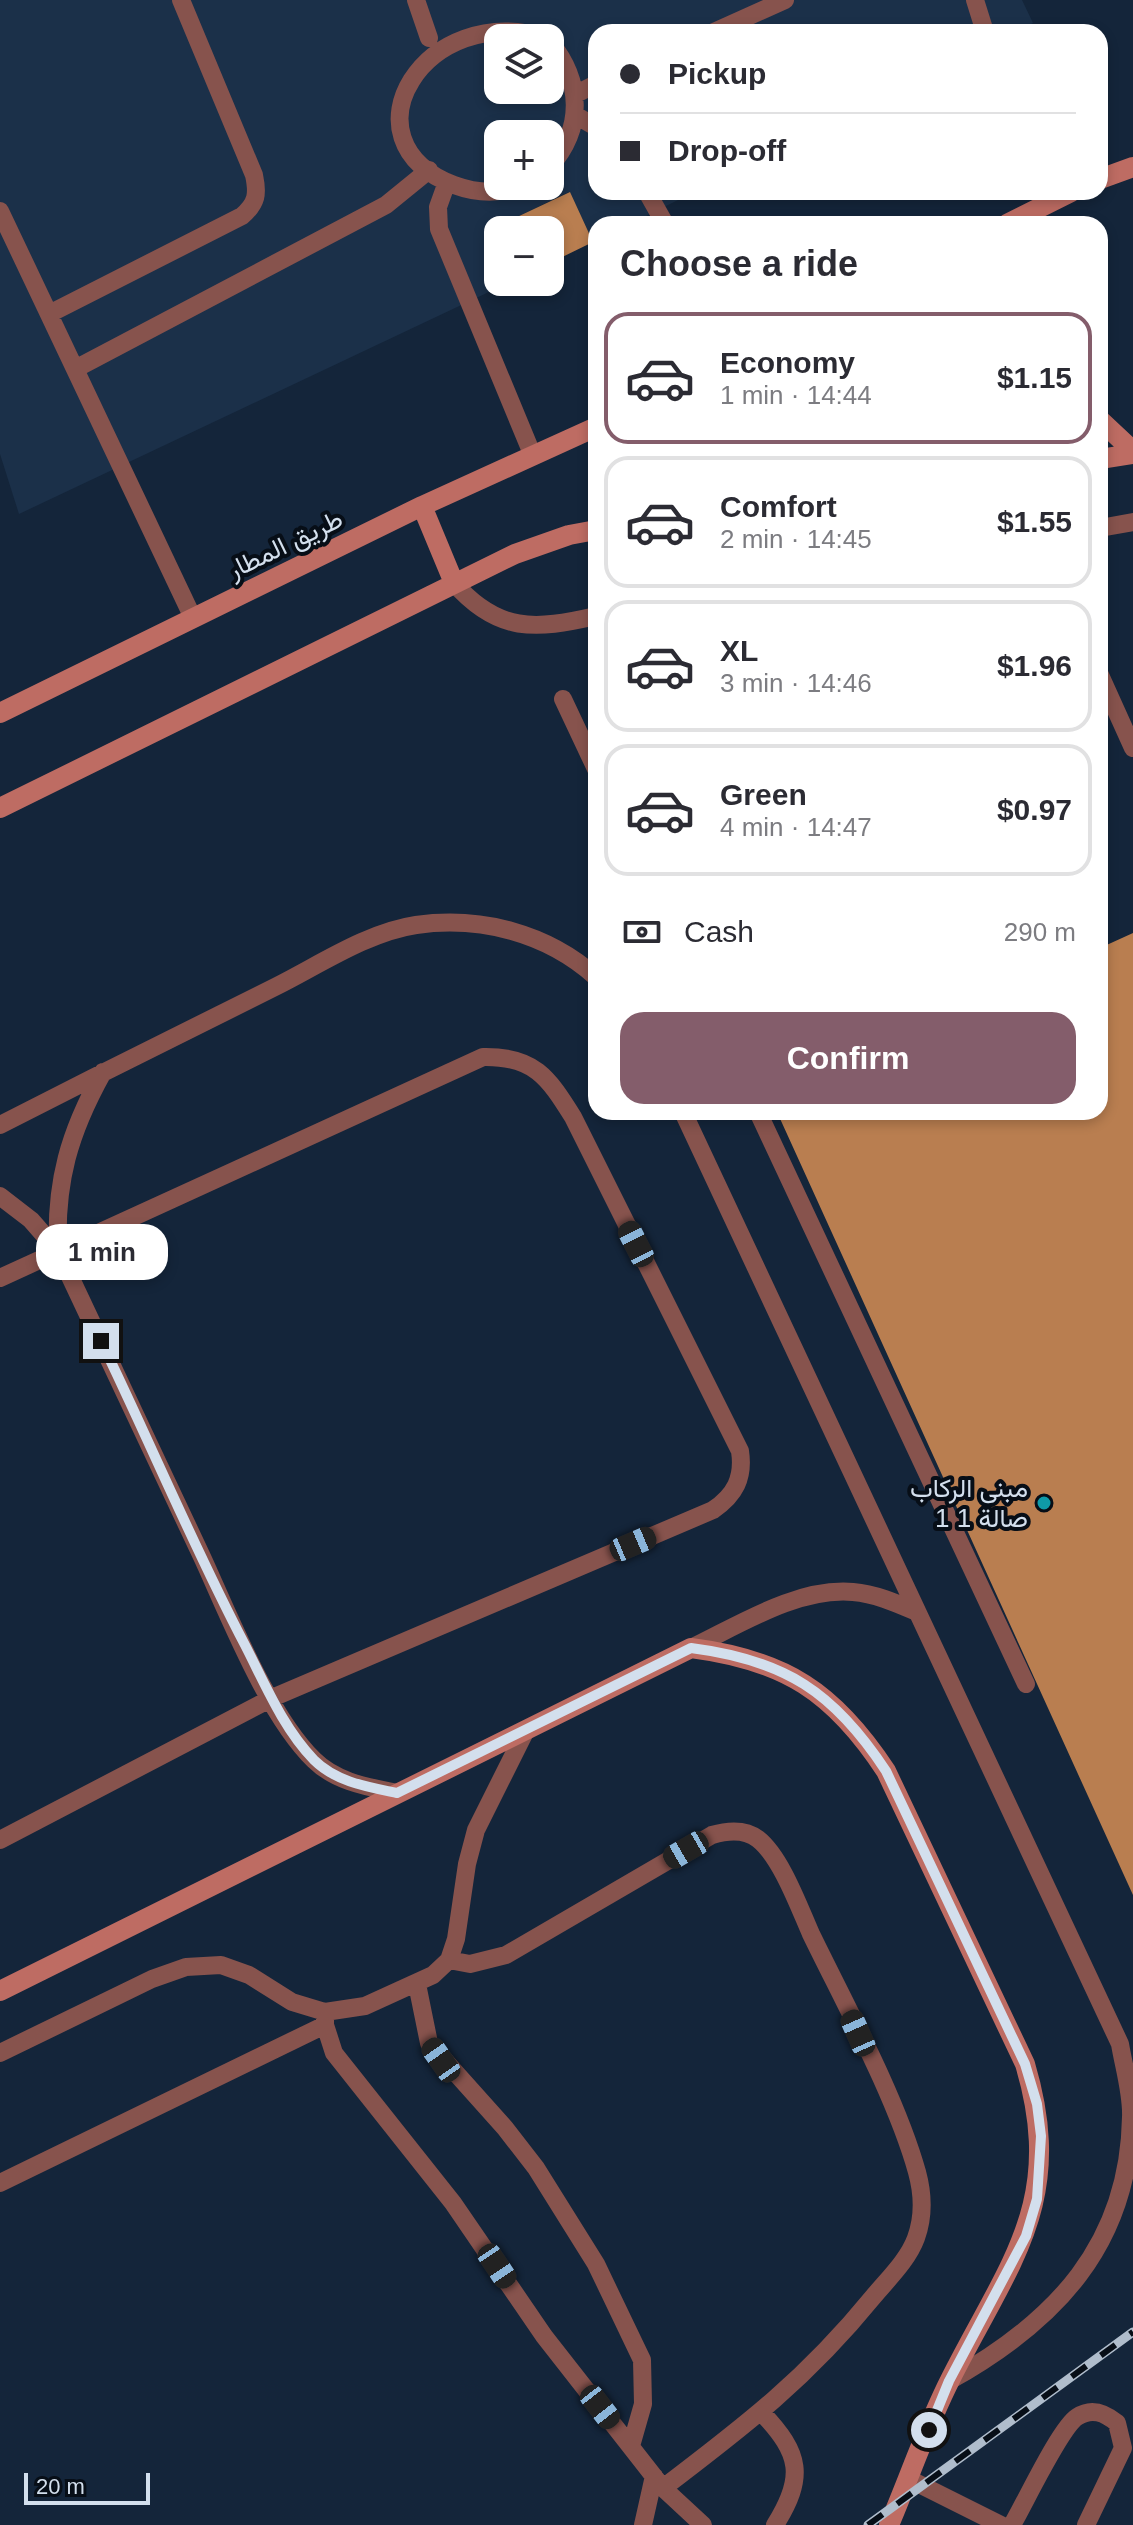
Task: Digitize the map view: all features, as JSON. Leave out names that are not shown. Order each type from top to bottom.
[{"type":"street","points":[[1108,176],[1132,167]]},
{"type":"street","points":[[1108,428],[1133,452]]},
{"type":"street","name":"طريق المطار","points":[[0,713],[422,506],[588,431]]},
{"type":"street","points":[[1108,457],[1133,452]]},
{"type":"street","points":[[422,506],[454,583]]},
{"type":"street","points":[[0,808],[454,583],[541,544],[588,532]]},
{"type":"street","points":[[0,1991],[691,1648],[731,1653],[802,1682],[836,1706],[865,1738],[886,1771],[1025,2064],[1037,2104],[1041,2136],[1037,2199],[1026,2236],[949,2381],[889,2525]]},
{"type":"lane","points":[[49,314],[242,216],[253,206],[258,192],[254,175],[181,0]]},
{"type":"lane","points":[[416,0],[429,38]]},
{"type":"lane","points":[[732,24],[785,0]]},
{"type":"lane","points":[[975,0],[982,24]]},
{"type":"lane","points":[[484,192],[447,182],[429,170],[415,154],[406,135],[400,104],[405,72],[429,38],[461,21],[509,18],[520,24]]},
{"type":"lane","points":[[564,64],[576,94],[575,115],[570,136],[564,145]]},
{"type":"lane","points":[[576,94],[588,88]]},
{"type":"lane","points":[[575,115],[588,122]]},
{"type":"lane","points":[[75,369],[386,205],[429,170]]},
{"type":"lane","points":[[447,182],[438,207],[439,229],[533,456]]},
{"type":"lane","points":[[0,211],[193,618]]},
{"type":"lane","points":[[1108,527],[1133,522]]},
{"type":"lane","points":[[454,583],[487,614],[516,624],[571,622],[588,618]]},
{"type":"lane","points":[[1108,693],[1133,748]]},
{"type":"lane","points":[[563,699],[588,752]]},
{"type":"lane","points":[[0,1125],[353,948],[414,925],[473,923],[527,933],[576,959],[588,970]]},
{"type":"lane","points":[[0,1278],[483,1057],[504,1056],[529,1064],[547,1077],[573,1117],[740,1451],[742,1466],[736,1488],[713,1510],[272,1698],[0,1840]]},
{"type":"lane","points":[[58,1251],[56,1207],[62,1171],[72,1136],[103,1072]]},
{"type":"lane","points":[[687,1120],[1120,2044],[1132,2114],[1129,2160],[1113,2221],[1087,2268],[1049,2310],[1014,2340],[949,2381]]},
{"type":"lane","points":[[762,1120],[1026,1684]]},
{"type":"lane","points":[[0,1196],[31,1220],[58,1251],[272,1698],[303,1747],[330,1773],[397,1793]]},
{"type":"lane","points":[[691,1648],[773,1610],[823,1593],[850,1592],[879,1596],[917,1612]]},
{"type":"lane","points":[[0,2183],[325,2019],[417,1984],[449,1960],[476,1830],[526,1730]]},
{"type":"lane","points":[[449,1960],[470,1964],[506,1955],[712,1835],[726,1831],[756,1837],[771,1852],[890,2103],[922,2193],[916,2238],[906,2257],[828,2352],[762,2413],[659,2482],[643,2525]]},
{"type":"lane","points":[[0,2053],[152,1979],[186,1967],[221,1965],[249,1975],[325,2019],[334,2053],[453,2203],[544,2336],[659,2482],[703,2525]]},
{"type":"lane","points":[[417,1984],[429,2043],[536,2168],[596,2264],[642,2360],[643,2404],[631,2446]]},
{"type":"lane","points":[[1012,2525],[1069,2424],[1086,2412],[1097,2412],[1117,2423],[1123,2448],[1086,2525]]},
{"type":"lane","points":[[762,2413],[790,2446],[795,2466],[796,2483],[790,2501],[775,2525]]},
{"type":"lane","points":[[909,2479],[1001,2525]]},
{"type":"shaded area","points":[[0,0],[1022,0],[1031,24],[588,24],[588,200],[678,200],[646,216],[588,216],[588,232],[569,192],[564,194],[564,120],[484,120],[484,200],[552,200],[519,216],[484,216],[484,294],[19,514],[0,454]]},
{"type":"building","points":[[570,192],[588,231],[588,244],[564,256],[564,216],[519,216],[553,200],[564,200],[564,195]]},
{"type":"building","name":"مبنى الركاب 1 صالة 1","points":[[1133,933],[1133,1895],[781,1120],[1108,1120],[1108,944]]},
{"type":"railway","points":[[868,2525],[1133,2332]]},
{"type":"place","name":"مبنى الركاب 1 صالة 1","points":[[1044,1503]]},
{"type":"route","points":[[101,1341],[229,1615],[272,1698],[291,1732],[314,1761],[330,1773],[397,1793],[691,1648],[731,1653],[802,1682],[836,1706],[865,1738],[886,1771],[1006,2020],[1025,2064],[1037,2104],[1041,2136],[1037,2199],[1026,2236],[949,2381],[929,2430]]}]
